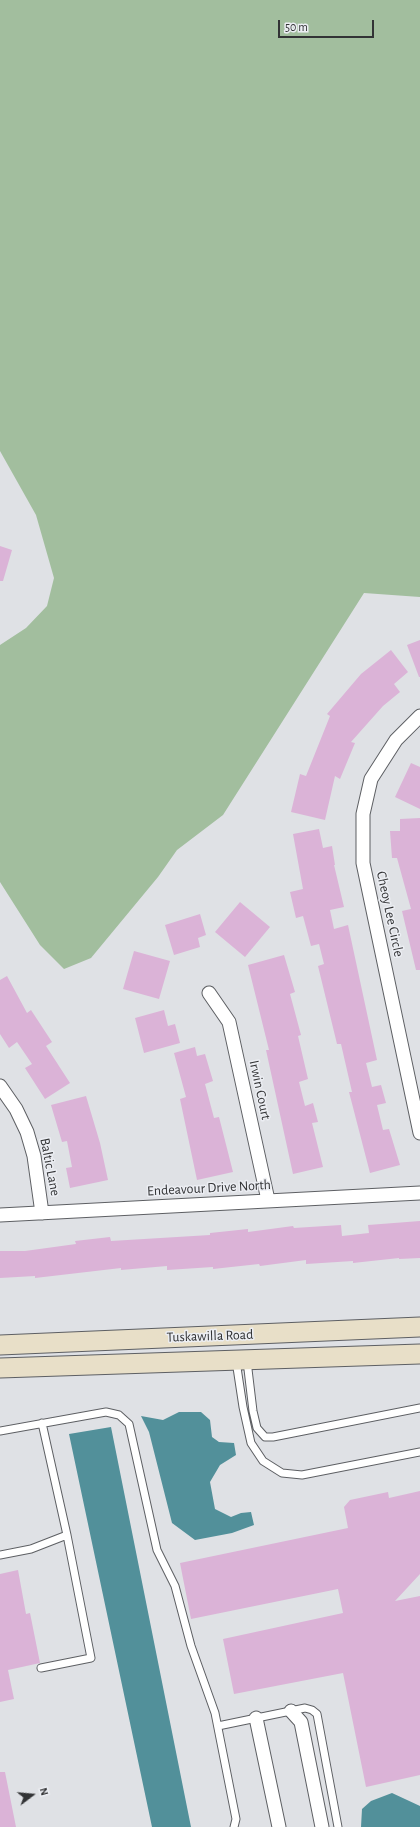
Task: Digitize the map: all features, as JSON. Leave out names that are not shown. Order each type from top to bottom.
[{"type":"main road","name":"Tuskawilla Road","points":[[0,1344],[420,1327]]},
{"type":"main road","name":"Tuskawilla Road","points":[[0,1368],[420,1354]]},
{"type":"street","name":"Cheoy Lee Circle","points":[[420,716],[396,740],[371,779],[363,814],[364,871],[420,1133]]},
{"type":"street","name":"Irwin Court","points":[[209,993],[229,1022],[268,1200]]},
{"type":"street","name":"Baltic Lane","points":[[0,1086],[16,1109],[27,1132],[34,1156],[42,1213]]},
{"type":"street","name":"Endeavour Drive North","points":[[0,1215],[420,1193]]},
{"type":"street","points":[[291,1710],[301,1722],[322,1827]]},
{"type":"street","points":[[256,1718],[279,1827]]},
{"type":"lane","points":[[241,1361],[257,1428],[265,1437],[273,1437],[420,1408]]},
{"type":"lane","points":[[241,1361],[243,1407],[251,1443],[263,1461],[282,1473],[302,1476],[420,1452]]},
{"type":"lane","points":[[0,1431],[106,1412],[119,1416],[129,1424],[157,1550],[175,1586],[191,1646],[215,1713],[236,1819],[234,1827]]},
{"type":"lane","points":[[41,1668],[91,1658],[67,1534],[42,1423]]},
{"type":"lane","points":[[0,1555],[31,1549],[67,1534]]},
{"type":"lane","points":[[218,1726],[305,1708],[312,1710],[317,1714],[338,1827]]},
{"type":"green space","points":[[0,0],[420,0],[420,597],[364,593],[223,815],[177,850],[158,877],[91,958],[64,969],[40,945],[0,882],[0,645],[26,628],[47,606],[54,578],[36,515],[0,451]]},
{"type":"water","points":[[179,1412],[201,1412],[210,1420],[212,1437],[219,1442],[234,1443],[236,1455],[220,1465],[210,1482],[215,1509],[231,1517],[241,1513],[251,1512],[254,1525],[232,1533],[195,1540],[172,1523],[149,1432],[141,1416],[163,1420]]},
{"type":"water","points":[[111,1427],[191,1827],[152,1827],[69,1434]]},
{"type":"water","points":[[392,1793],[420,1806],[420,1827],[361,1827],[362,1809],[371,1801]]},
{"type":"building","points":[[0,546],[12,550],[3,581],[0,581]]},
{"type":"building","points":[[420,640],[420,677],[419,677],[407,645]]},
{"type":"building","points":[[391,650],[408,672],[394,684],[400,692],[383,706],[351,742],[355,743],[340,779],[335,776],[325,820],[291,812],[300,774],[306,776],[330,716],[327,714],[361,674]]},
{"type":"building","points":[[411,763],[420,767],[420,809],[395,797]]},
{"type":"building","points":[[420,818],[420,970],[416,970],[402,911],[411,909],[397,858],[392,858],[390,831],[400,831],[400,819]]},
{"type":"building","points":[[319,829],[323,848],[332,846],[334,865],[344,907],[330,910],[334,929],[348,925],[377,1060],[366,1063],[372,1087],[381,1085],[386,1103],[377,1105],[383,1130],[389,1129],[400,1165],[370,1173],[349,1092],[352,1092],[341,1044],[337,1044],[318,966],[324,964],[319,944],[311,946],[303,916],[296,918],[290,892],[303,889],[293,834]]},
{"type":"building","points":[[240,902],[270,927],[245,957],[215,932]]},
{"type":"building","points":[[200,914],[206,935],[198,938],[200,947],[174,955],[165,925]]},
{"type":"building","points":[[134,951],[170,961],[159,999],[123,989]]},
{"type":"building","points":[[284,955],[295,992],[290,994],[301,1035],[298,1036],[308,1079],[299,1082],[305,1106],[313,1103],[318,1122],[312,1123],[323,1167],[293,1174],[266,1050],[269,1050],[248,965]]},
{"type":"building","points":[[7,976],[27,1013],[31,1010],[52,1042],[46,1046],[70,1083],[45,1099],[25,1068],[32,1064],[17,1042],[9,1048],[0,1034],[0,980]]},
{"type":"building","points":[[164,1010],[168,1026],[175,1024],[180,1043],[144,1053],[135,1018]]},
{"type":"building","points":[[195,1047],[197,1056],[205,1054],[213,1081],[205,1084],[214,1118],[219,1117],[233,1172],[197,1180],[180,1099],[186,1097],[174,1053]]},
{"type":"building","points":[[86,1096],[100,1143],[108,1180],[70,1188],[66,1168],[72,1167],[67,1141],[62,1142],[51,1105]]},
{"type":"building","points":[[420,1221],[420,1258],[399,1258],[353,1263],[353,1261],[306,1264],[306,1260],[260,1266],[259,1264],[213,1269],[213,1267],[167,1270],[167,1266],[121,1270],[121,1268],[35,1278],[35,1276],[0,1278],[0,1251],[25,1251],[76,1244],[75,1241],[110,1237],[111,1241],[210,1235],[210,1233],[248,1229],[248,1232],[293,1226],[294,1228],[341,1225],[342,1236],[369,1233],[368,1225]]},
{"type":"building","points":[[420,1491],[420,1574],[395,1601],[420,1596],[420,1775],[366,1787],[343,1673],[234,1694],[223,1639],[343,1613],[338,1589],[191,1619],[180,1563],[348,1528],[344,1507],[350,1500],[388,1492],[389,1498]]},
{"type":"building","points":[[18,1570],[26,1614],[30,1613],[40,1663],[8,1670],[14,1699],[0,1702],[0,1574]]},
{"type":"building","points":[[0,1772],[5,1772],[16,1827],[0,1827]]}]
